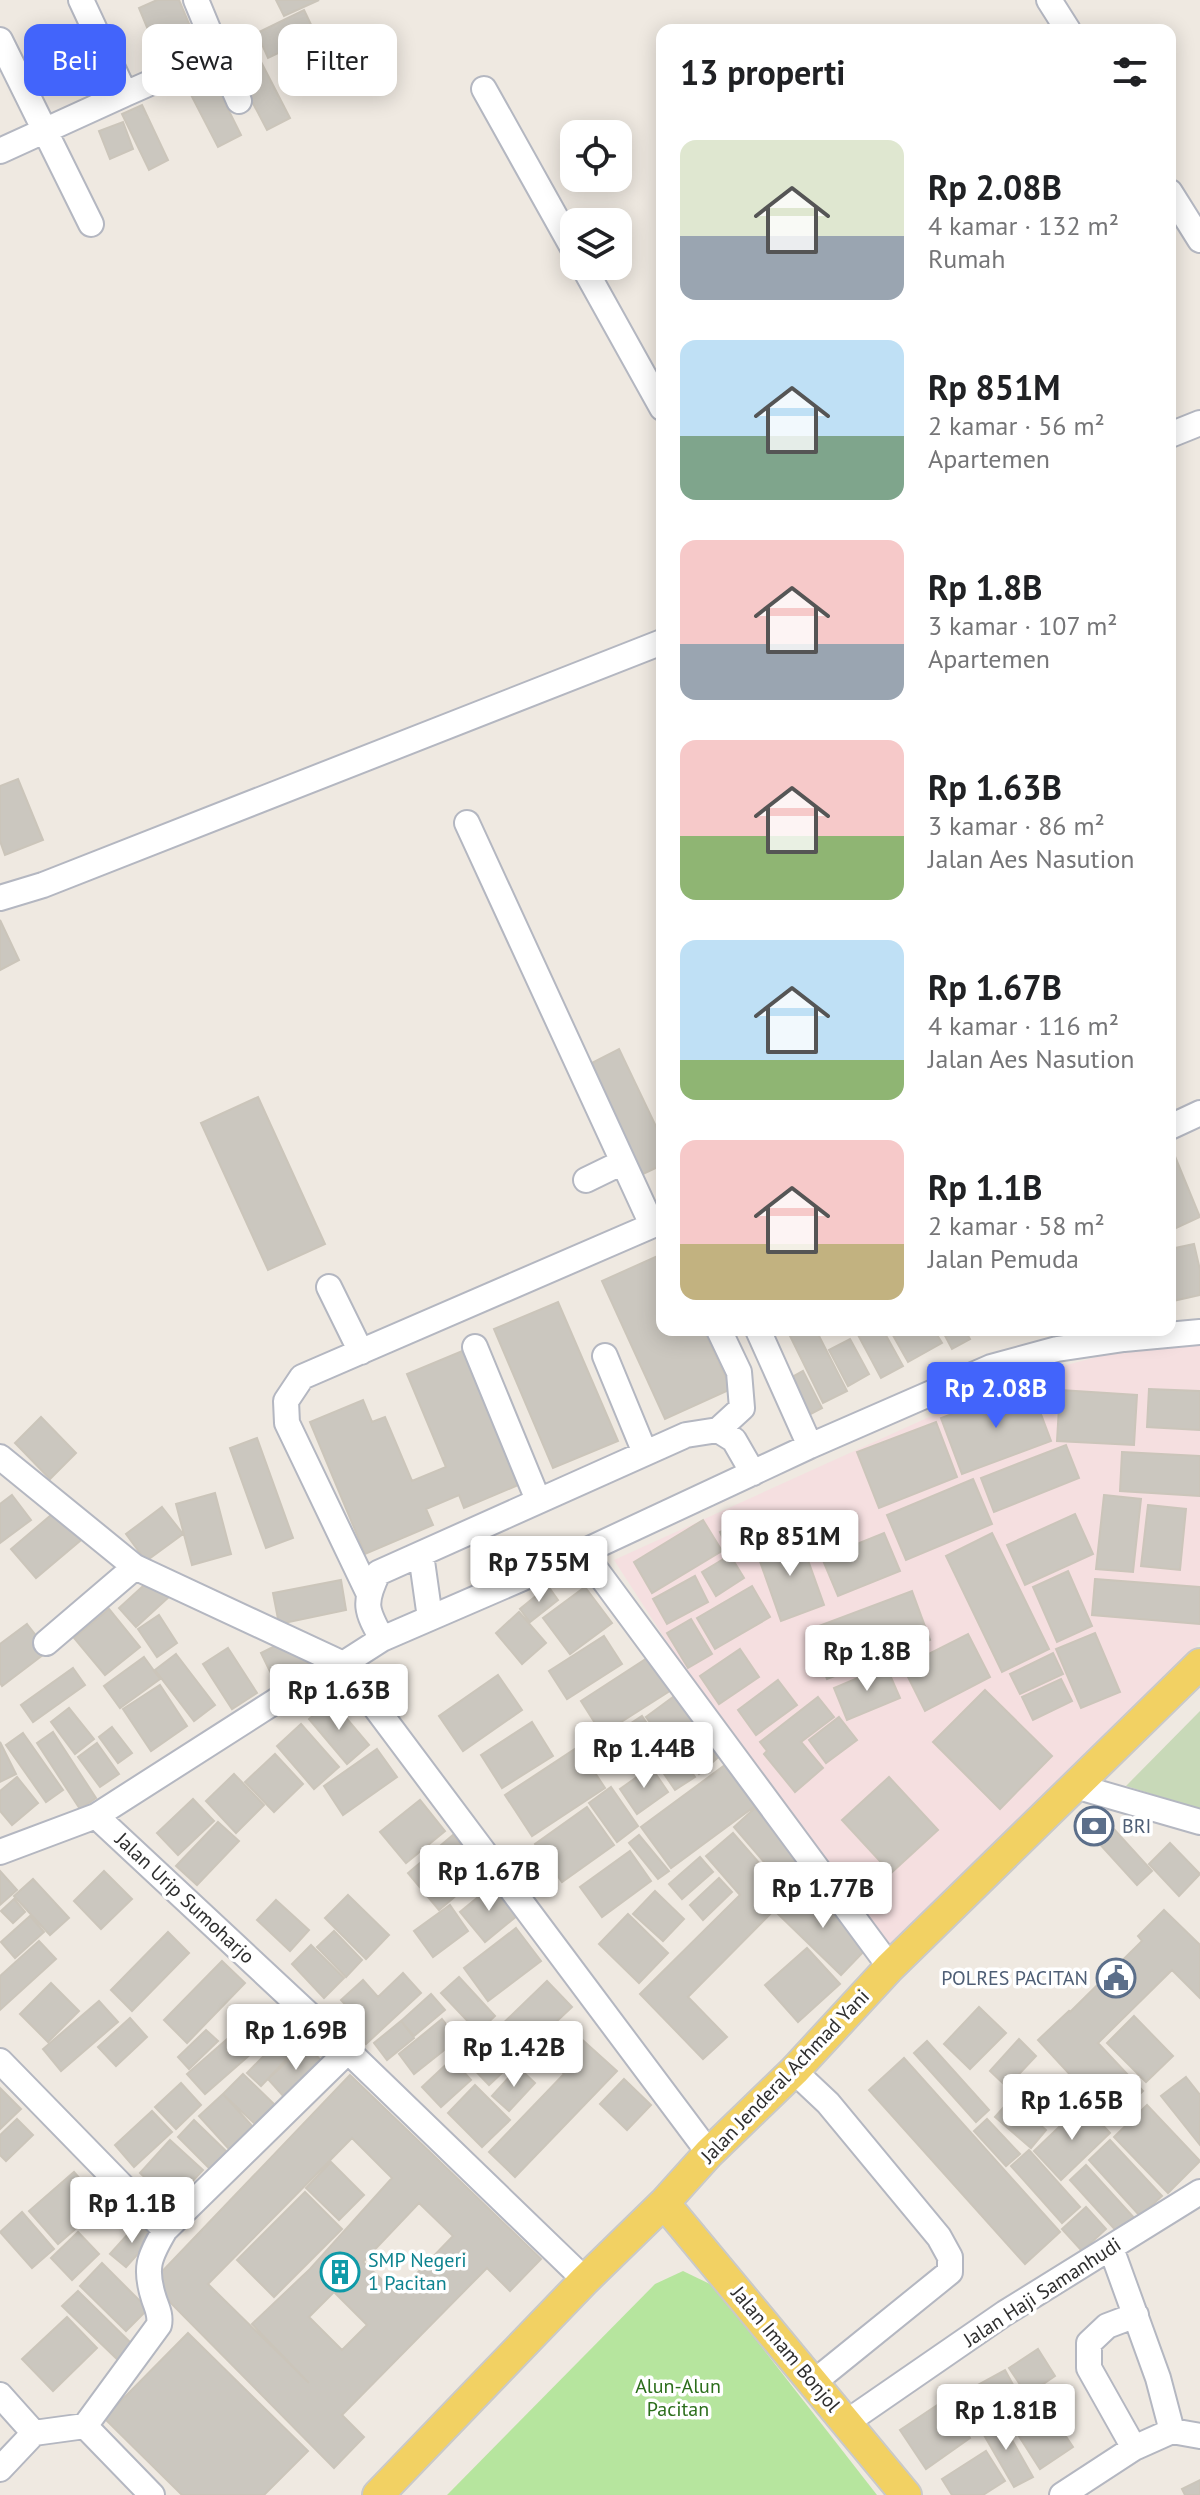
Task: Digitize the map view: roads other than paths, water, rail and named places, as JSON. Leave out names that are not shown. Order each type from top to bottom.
[{"type":"main road","name":"Jalan Jenderal Achmad Yani","points":[[378,2495],[585,2280],[664,2203],[709,2153],[794,2071],[890,1967],[1200,1664]]},
{"type":"main road","name":"Jalan Imam Bonjol","points":[[664,2203],[906,2495]]},
{"type":"street","points":[[81,0],[92,24]]},
{"type":"street","points":[[196,0],[206,24]]},
{"type":"street","points":[[1049,0],[1064,24]]},
{"type":"street","points":[[0,40],[91,224]]},
{"type":"street","points":[[484,89],[560,225]]},
{"type":"street","points":[[0,151],[121,96]]},
{"type":"street","points":[[237,96],[239,101]]},
{"type":"street","points":[[1176,202],[1200,240]]},
{"type":"street","points":[[591,280],[656,397]]},
{"type":"street","points":[[1176,433],[1200,423]]},
{"type":"street","points":[[0,898],[43,885],[656,644]]},
{"type":"street","points":[[467,823],[647,1214],[656,1221]]},
{"type":"street","points":[[1176,1124],[1200,1113]]},
{"type":"street","points":[[586,1180],[623,1162]]},
{"type":"street","points":[[368,1592],[287,1423],[286,1401],[302,1377],[656,1226]]},
{"type":"street","points":[[329,1287],[361,1352]]},
{"type":"street","points":[[1176,1334],[1200,1332]]},
{"type":"street","points":[[382,1639],[366,1611],[368,1592],[378,1573],[686,1435],[718,1430],[742,1408],[739,1372],[722,1336]]},
{"type":"street","points":[[761,1336],[810,1446]]},
{"type":"street","points":[[0,1852],[96,1816],[282,1697],[382,1639],[583,1552],[810,1446],[991,1367],[1057,1349],[1157,1336]]},
{"type":"street","points":[[475,1347],[538,1500]]},
{"type":"street","points":[[605,1356],[645,1453]]},
{"type":"street","points":[[718,1430],[734,1440],[753,1473]]},
{"type":"street","points":[[0,1457],[135,1567],[343,1664],[709,2153]]},
{"type":"street","points":[[583,1552],[890,1967]]},
{"type":"street","points":[[421,1554],[430,1618]]},
{"type":"street","points":[[46,1643],[135,1567]]},
{"type":"street","points":[[1075,1786],[1200,1822]]},
{"type":"street","name":"Jalan Urip Sumoharjo","points":[[96,1816],[348,2051],[585,2280]]},
{"type":"street","points":[[0,2469],[34,2433],[85,2426],[159,2325],[160,2317],[150,2286],[149,2264],[165,2230],[348,2051]]},
{"type":"street","points":[[0,2061],[165,2230]]},
{"type":"street","points":[[794,2071],[828,2103],[939,2237],[950,2257],[950,2272],[814,2382]]},
{"type":"street","name":"Jalan Haji Samanhudi","points":[[847,2422],[1005,2313],[1200,2192]]},
{"type":"street","points":[[1111,2248],[1158,2378],[1172,2431]]},
{"type":"street","points":[[1134,2448],[1089,2368],[1089,2343],[1107,2326],[1136,2315]]},
{"type":"street","points":[[0,2395],[34,2433]]},
{"type":"street","points":[[85,2426],[152,2495]]},
{"type":"street","points":[[1062,2495],[1134,2448],[1172,2431],[1200,2436]]},
{"type":"place","name":"BRI","points":[[1094,1826]]},
{"type":"place","name":"POLRES PACITAN","points":[[1116,1978]]},
{"type":"place","name":"SMP Negeri 1 Pacitan","points":[[340,2272]]},
{"type":"park label","name":"Alun-Alun Pacitan","points":[[678,2398]]}]
